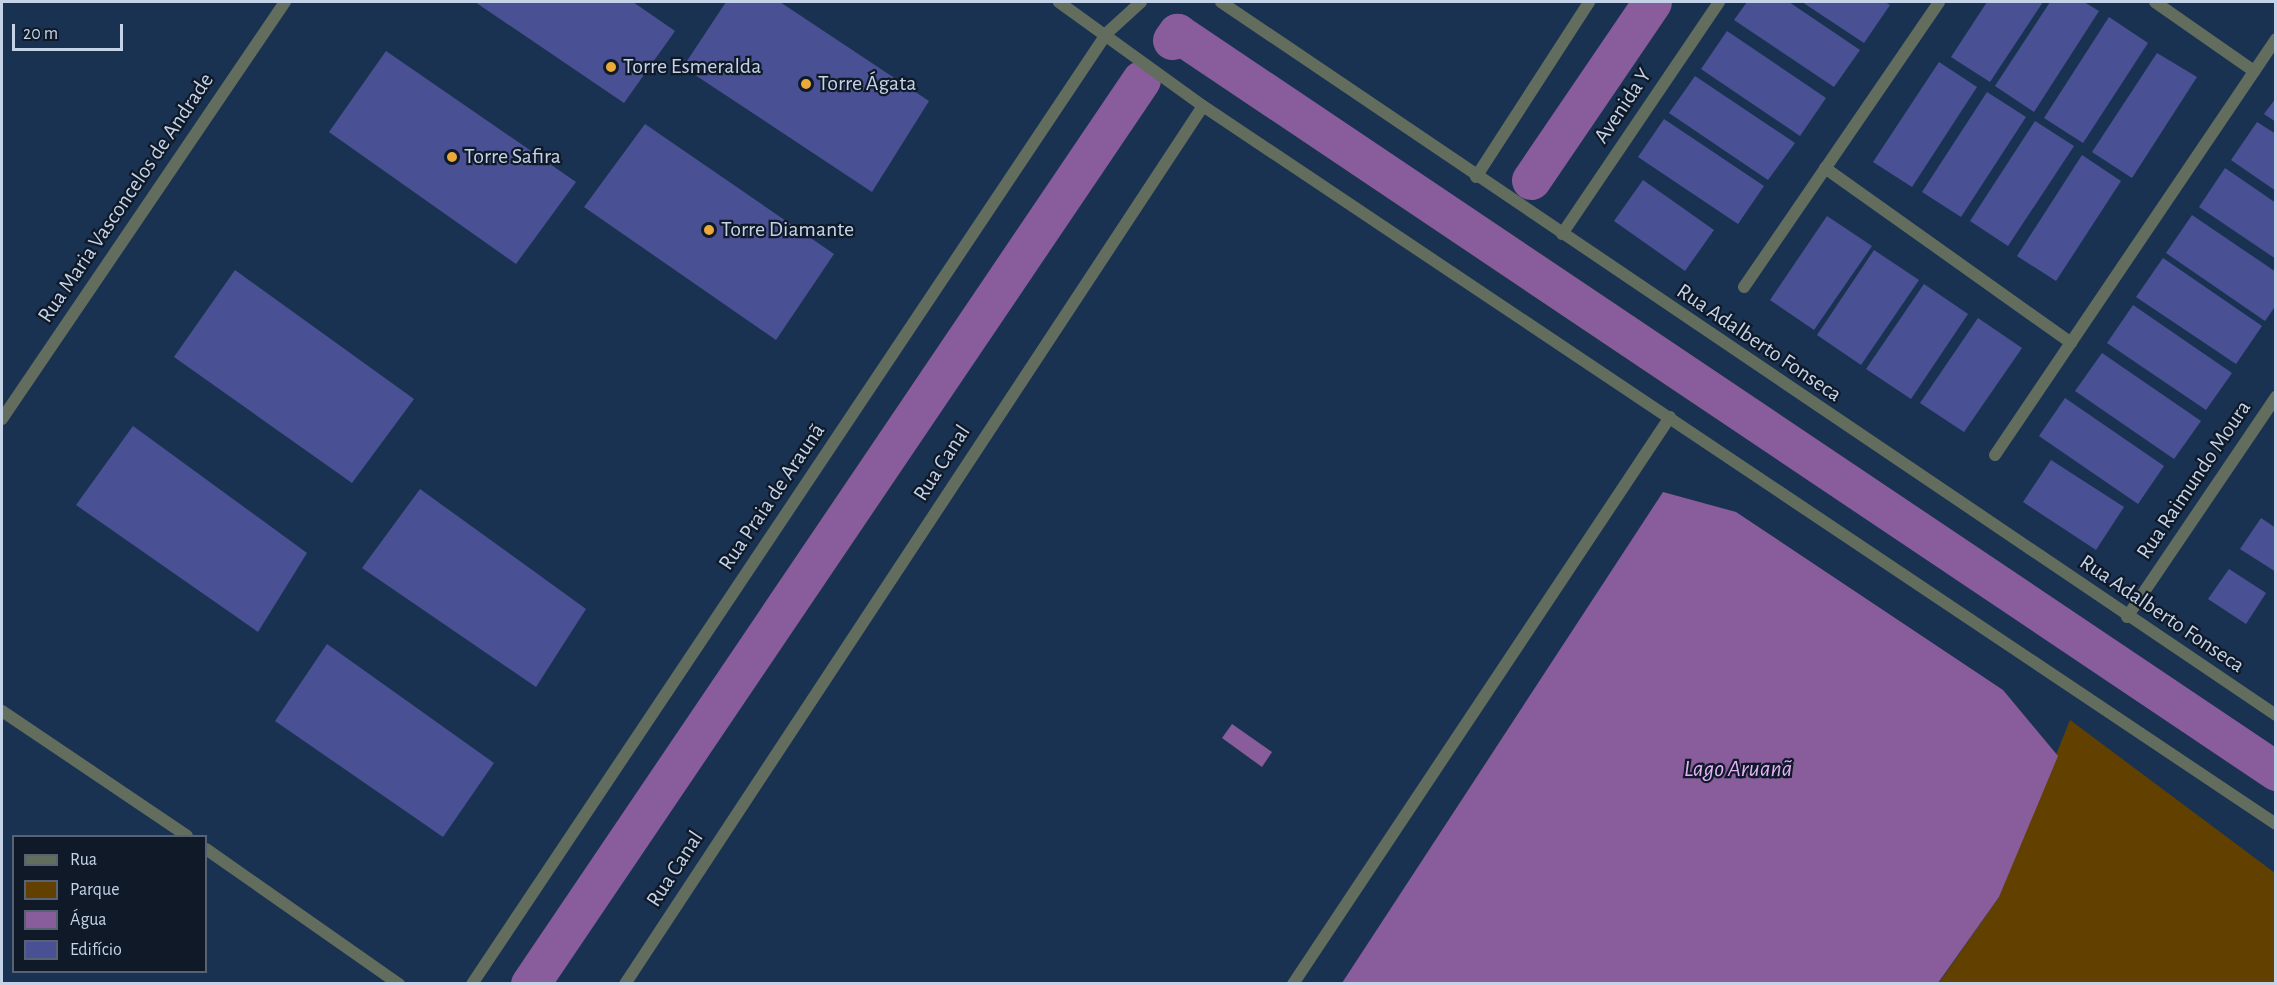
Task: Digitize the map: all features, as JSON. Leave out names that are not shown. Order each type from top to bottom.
[{"type":"street","name":"Rua Maria Vasconcelos de Andrade","points":[[2,419],[285,2]]},
{"type":"street","points":[[1059,2],[1107,33],[1203,106],[2276,824]]},
{"type":"street","points":[[1107,33],[1141,2]]},
{"type":"street","name":"Rua Adalberto Fonseca","points":[[1221,2],[2127,617],[2276,715]]},
{"type":"street","points":[[1476,177],[1589,2]]},
{"type":"street","name":"Avenida Y","points":[[1562,234],[1719,2]]},
{"type":"street","points":[[1744,287],[1939,2]]},
{"type":"street","points":[[2155,2],[2254,71]]},
{"type":"street","name":"Rua Praia de Araunã","points":[[472,984],[1107,33]]},
{"type":"street","points":[[1995,455],[2276,39]]},
{"type":"street","name":"Rua Canal","points":[[624,984],[1203,106]]},
{"type":"street","points":[[1825,168],[2071,343]]},
{"type":"street","name":"Rua Raimundo Moura","points":[[2127,617],[2276,397]]},
{"type":"street","points":[[1293,984],[1670,417]]},
{"type":"street","points":[[2,711],[184,835]]},
{"type":"street","points":[[207,850],[399,984]]},
{"type":"green space","points":[[2070,720],[2275,873],[2275,983],[1938,984],[1999,897]]},
{"type":"water","name":"Lago Aruanã","points":[[1663,492],[1736,512],[2003,690],[2058,756],[1999,897],[1938,983],[1342,983]]},
{"type":"water","points":[[1232,724],[1272,752],[1262,767],[1222,738]]},
{"type":"building","name":"Torre Esmeralda","points":[[475,2],[633,2],[675,31],[624,103]]},
{"type":"building","name":"Torre Ágata","points":[[726,2],[780,2],[929,101],[872,192],[683,67]]},
{"type":"building","points":[[1747,2],[1789,2],[1860,50],[1834,87],[1734,20]]},
{"type":"building","points":[[1802,2],[1885,2],[1890,5],[1864,43]]},
{"type":"building","points":[[1987,2],[2043,2],[1990,82],[1951,57]]},
{"type":"building","points":[[2050,2],[2084,2],[2099,11],[2034,112],[1995,86]]},
{"type":"building","points":[[2109,17],[2148,43],[2083,143],[2044,118]]},
{"type":"building","points":[[1727,31],[1826,98],[1800,136],[1701,69]]},
{"type":"building","name":"Torre Safira","points":[[386,51],[576,182],[516,264],[329,132]]},
{"type":"building","points":[[2157,53],[2197,77],[2132,178],[2092,152]]},
{"type":"building","points":[[1939,62],[1977,87],[1912,187],[1873,162]]},
{"type":"building","points":[[1695,76],[1795,143],[1768,180],[1669,113]]},
{"type":"building","points":[[1987,92],[2026,117],[1961,217],[1922,192]]},
{"type":"building","points":[[2276,98],[2276,122],[2264,114]]},
{"type":"building","points":[[1664,119],[1764,186],[1738,224],[1638,157]]},
{"type":"building","points":[[2035,121],[2074,146],[2008,246],[1970,221]]},
{"type":"building","points":[[2257,122],[2276,134],[2276,191],[2231,160]]},
{"type":"building","name":"Torre Diamante","points":[[645,124],[834,254],[776,340],[584,207]]},
{"type":"building","points":[[2082,155],[2121,181],[2056,281],[2017,256]]},
{"type":"building","points":[[2225,168],[2276,203],[2276,259],[2199,207]]},
{"type":"building","points":[[1643,180],[1714,230],[1685,271],[1614,221]]},
{"type":"building","points":[[2192,215],[2276,272],[2276,305],[2265,321],[2166,253]]},
{"type":"building","points":[[1827,216],[1872,246],[1814,330],[1770,300]]},
{"type":"building","points":[[1874,250],[1919,280],[1861,365],[1817,335]]},
{"type":"building","points":[[2163,258],[2262,326],[2236,364],[2136,297]]},
{"type":"building","points":[[235,270],[414,399],[352,483],[174,357]]},
{"type":"building","points":[[1924,284],[1968,314],[1911,399],[1866,369]]},
{"type":"building","points":[[2133,305],[2232,373],[2206,410],[2107,343]]},
{"type":"building","points":[[1978,318],[2022,348],[1964,432],[1920,403]]},
{"type":"building","points":[[2102,353],[2201,421],[2174,459],[2075,391]]},
{"type":"building","points":[[2065,398],[2164,466],[2138,504],[2039,436]]},
{"type":"building","points":[[133,426],[307,553],[258,632],[76,505]]},
{"type":"building","points":[[2051,460],[2124,507],[2096,550],[2023,502]]},
{"type":"building","points":[[420,489],[586,609],[536,687],[362,568]]},
{"type":"building","points":[[2261,518],[2276,528],[2276,572],[2240,549]]},
{"type":"building","points":[[2229,569],[2266,593],[2246,624],[2208,599]]},
{"type":"building","points":[[327,644],[494,763],[443,837],[275,721]]},
{"type":"waterway","points":[[1531,180],[1652,2]]},
{"type":"waterway","points":[[1172,40],[1177,33],[2276,771]]},
{"type":"waterway","points":[[530,984],[1141,80]]},
{"type":"place","name":"Torre Esmeralda","points":[[611,67]]},
{"type":"place","name":"Torre Ágata","points":[[806,84]]},
{"type":"place","name":"Torre Safira","points":[[452,157]]},
{"type":"place","name":"Torre Diamante","points":[[709,230]]}]
